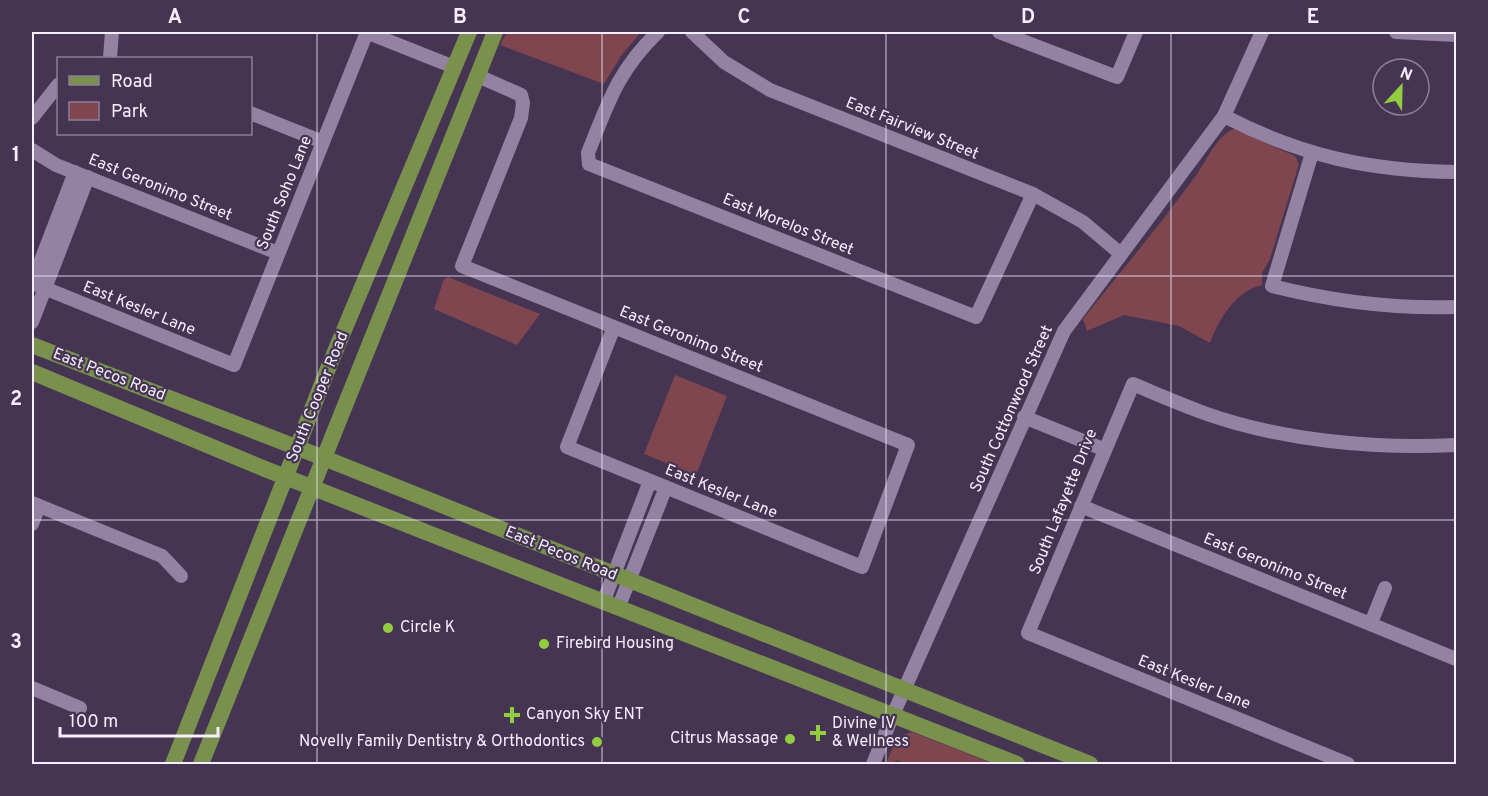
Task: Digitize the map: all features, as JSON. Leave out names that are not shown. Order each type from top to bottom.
[{"type":"main road","name":"South Cooper Road","points":[[173,765],[297,448],[469,32]]},
{"type":"main road","name":"South Cooper Road","points":[[201,765],[495,32]]},
{"type":"main road","name":"East Pecos Road","points":[[32,345],[324,458],[621,579],[1090,765]]},
{"type":"main road","name":"East Pecos Road","points":[[32,372],[286,477],[611,603],[1017,765]]},
{"type":"street","points":[[110,57],[112,32]]},
{"type":"street","points":[[366,32],[454,68]]},
{"type":"street","name":"South Soho Lane","points":[[234,365],[366,32]]},
{"type":"street","name":"East Morelos Street","points":[[658,32],[636,53],[614,87],[588,153],[589,164],[976,317],[1033,194]]},
{"type":"street","name":"East Fairview Street","points":[[692,32],[724,63],[770,90],[1033,194],[1083,222],[1121,254]]},
{"type":"street","points":[[999,32],[1117,77],[1136,32]]},
{"type":"street","name":"South Cottonwood Street","points":[[873,765],[892,717],[1064,330],[1224,116],[1262,32]]},
{"type":"street","points":[[1396,32],[1456,35]]},
{"type":"street","name":"East Geronimo Street","points":[[478,76],[521,95],[524,103],[521,118],[462,266],[909,445],[862,567]]},
{"type":"street","points":[[32,118],[57,86]]},
{"type":"street","points":[[252,114],[323,142]]},
{"type":"street","points":[[1224,116],[1266,138],[1312,153],[1383,169],[1456,172]]},
{"type":"street","name":"East Geronimo Street","points":[[32,150],[81,175],[278,254]]},
{"type":"street","points":[[1312,153],[1272,286],[1327,300],[1408,309],[1456,307]]},
{"type":"street","points":[[32,322],[36,285],[81,175]]},
{"type":"street","name":"East Kesler Lane","points":[[36,285],[234,365]]},
{"type":"street","name":"East Kesler Lane","points":[[614,327],[567,447],[862,567]]},
{"type":"street","name":"South Lafayette Drive","points":[[1028,633],[1132,384],[1206,414],[1266,430],[1333,441],[1390,445],[1456,445]]},
{"type":"street","points":[[1024,417],[1103,449]]},
{"type":"street","points":[[621,579],[631,531],[650,481]]},
{"type":"street","points":[[611,603],[621,579],[646,537],[666,487]]},
{"type":"street","points":[[32,524],[35,505],[162,556],[181,576]]},
{"type":"street","name":"East Geronimo Street","points":[[1081,506],[1456,659]]},
{"type":"street","points":[[638,514],[653,520]]},
{"type":"street","points":[[631,531],[646,537]]},
{"type":"street","points":[[1371,623],[1385,588]]},
{"type":"street","name":"East Kesler Lane","points":[[1028,633],[1348,765]]},
{"type":"street","points":[[32,688],[80,708]]},
{"type":"green space","points":[[507,32],[641,32],[621,56],[604,84],[500,45]]},
{"type":"green space","points":[[1234,129],[1295,156],[1299,164],[1270,259],[1262,273],[1262,285],[1236,299],[1218,324],[1210,343],[1179,326],[1124,315],[1087,331],[1083,319],[1183,193],[1217,142]]},
{"type":"green space","points":[[448,277],[540,314],[517,345],[434,309],[444,279]]},
{"type":"green space","points":[[675,375],[727,396],[696,475],[644,454]]},
{"type":"green space","points":[[912,732],[994,764],[908,764],[896,760],[894,764],[886,764],[897,737]]},
{"type":"place","name":"Circle K","points":[[388,628]]},
{"type":"place","name":"Firebird Housing","points":[[544,644]]},
{"type":"place","name":"Canyon Sky ENT","points":[[512,715]]},
{"type":"place","name":"Divine IV & Wellness","points":[[818,733]]},
{"type":"place","name":"Citrus Massage","points":[[790,739]]},
{"type":"place","name":"Novelly Family Dentistry & Orthodontics","points":[[597,742]]}]
